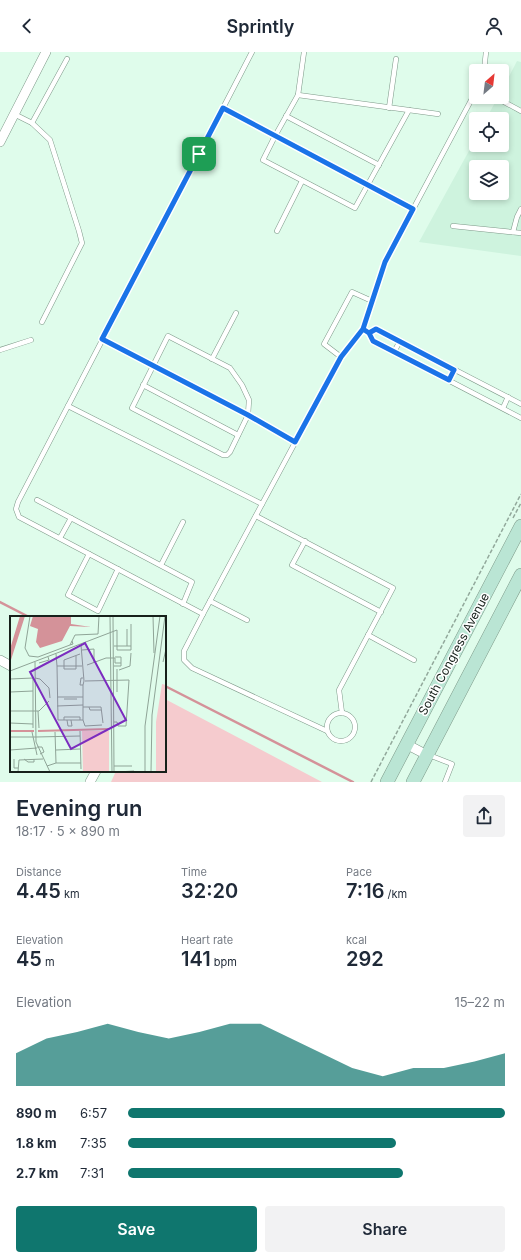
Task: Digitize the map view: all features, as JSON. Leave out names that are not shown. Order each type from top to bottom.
[{"type":"main road","name":"South Congress Avenue","points":[[387,782],[521,526]]},
{"type":"main road","name":"South Congress Avenue","points":[[413,782],[521,575]]},
{"type":"street","points":[[0,142],[46,52]]},
{"type":"street","points":[[0,660],[10,665]]},
{"type":"street","points":[[406,744],[427,755]]},
{"type":"street","points":[[90,782],[95,772]]},
{"type":"lane","points":[[203,614],[19,517],[16,509],[18,502],[102,339],[252,52]]},
{"type":"lane","points":[[304,52],[298,95],[262,160],[355,208],[409,110]]},
{"type":"lane","points":[[485,64],[486,52]]},
{"type":"lane","points":[[32,123],[67,59]]},
{"type":"lane","points":[[389,108],[396,59]]},
{"type":"lane","points":[[298,95],[438,114]]},
{"type":"lane","points":[[327,731],[192,668],[184,660],[184,651],[341,357],[363,329],[385,262],[469,103]]},
{"type":"lane","points":[[509,104],[521,110]]},
{"type":"lane","points":[[223,108],[413,209]]},
{"type":"lane","points":[[14,114],[32,123],[50,140],[82,243],[42,322]]},
{"type":"lane","points":[[286,116],[379,165]]},
{"type":"lane","points":[[277,231],[302,181]]},
{"type":"lane","points":[[513,232],[521,209]]},
{"type":"lane","points":[[453,226],[521,233]]},
{"type":"lane","points":[[341,357],[324,344],[352,292],[372,301]]},
{"type":"lane","points":[[212,359],[236,313]]},
{"type":"lane","points":[[363,329],[369,333],[373,341],[521,418]]},
{"type":"lane","points":[[369,333],[376,329],[521,404]]},
{"type":"lane","points":[[168,336],[230,368],[242,385],[249,400],[248,415],[230,452],[223,456],[132,408],[153,365],[168,336]]},
{"type":"lane","points":[[102,339],[248,415],[295,442]]},
{"type":"lane","points":[[0,350],[31,340]]},
{"type":"lane","points":[[394,352],[400,341]]},
{"type":"lane","points":[[449,380],[454,370]]},
{"type":"lane","points":[[144,385],[238,435]]},
{"type":"lane","points":[[503,408],[508,397]]},
{"type":"lane","points":[[68,406],[262,504]]},
{"type":"lane","points":[[37,500],[192,582],[182,604]]},
{"type":"lane","points":[[256,516],[393,588],[338,690],[342,713]]},
{"type":"lane","points":[[60,538],[71,518]]},
{"type":"lane","points":[[161,565],[183,522]]},
{"type":"lane","points":[[305,541],[292,566],[381,612]]},
{"type":"lane","points":[[89,554],[68,595],[98,611],[118,569]]},
{"type":"lane","points":[[210,601],[247,620]]},
{"type":"lane","points":[[368,635],[414,660]]},
{"type":"lane","points":[[342,713],[350,717],[355,724],[354,734],[347,740],[337,741],[329,736],[327,731],[327,722],[330,718],[342,713]]},
{"type":"lane","points":[[427,755],[452,764],[445,782]]},
{"type":"path","points":[[371,782],[521,494]]},
{"type":"shaded area","points":[[517,61],[521,62],[521,256],[419,242],[469,151],[469,152],[509,152],[509,112],[490,112],[494,104],[509,104],[509,76]]},
{"type":"shaded area","points":[[166,700],[322,782],[111,782],[116,772],[166,772]]},
{"type":"waterway","points":[[0,602],[27,616]]},
{"type":"waterway","points":[[166,687],[353,782]]},
{"type":"route","points":[[199,154],[102,339],[248,415],[295,442],[341,357],[363,329],[369,333],[373,341],[449,380],[454,370],[376,329],[369,333],[363,329],[385,262],[413,209],[223,108],[199,154]]}]
